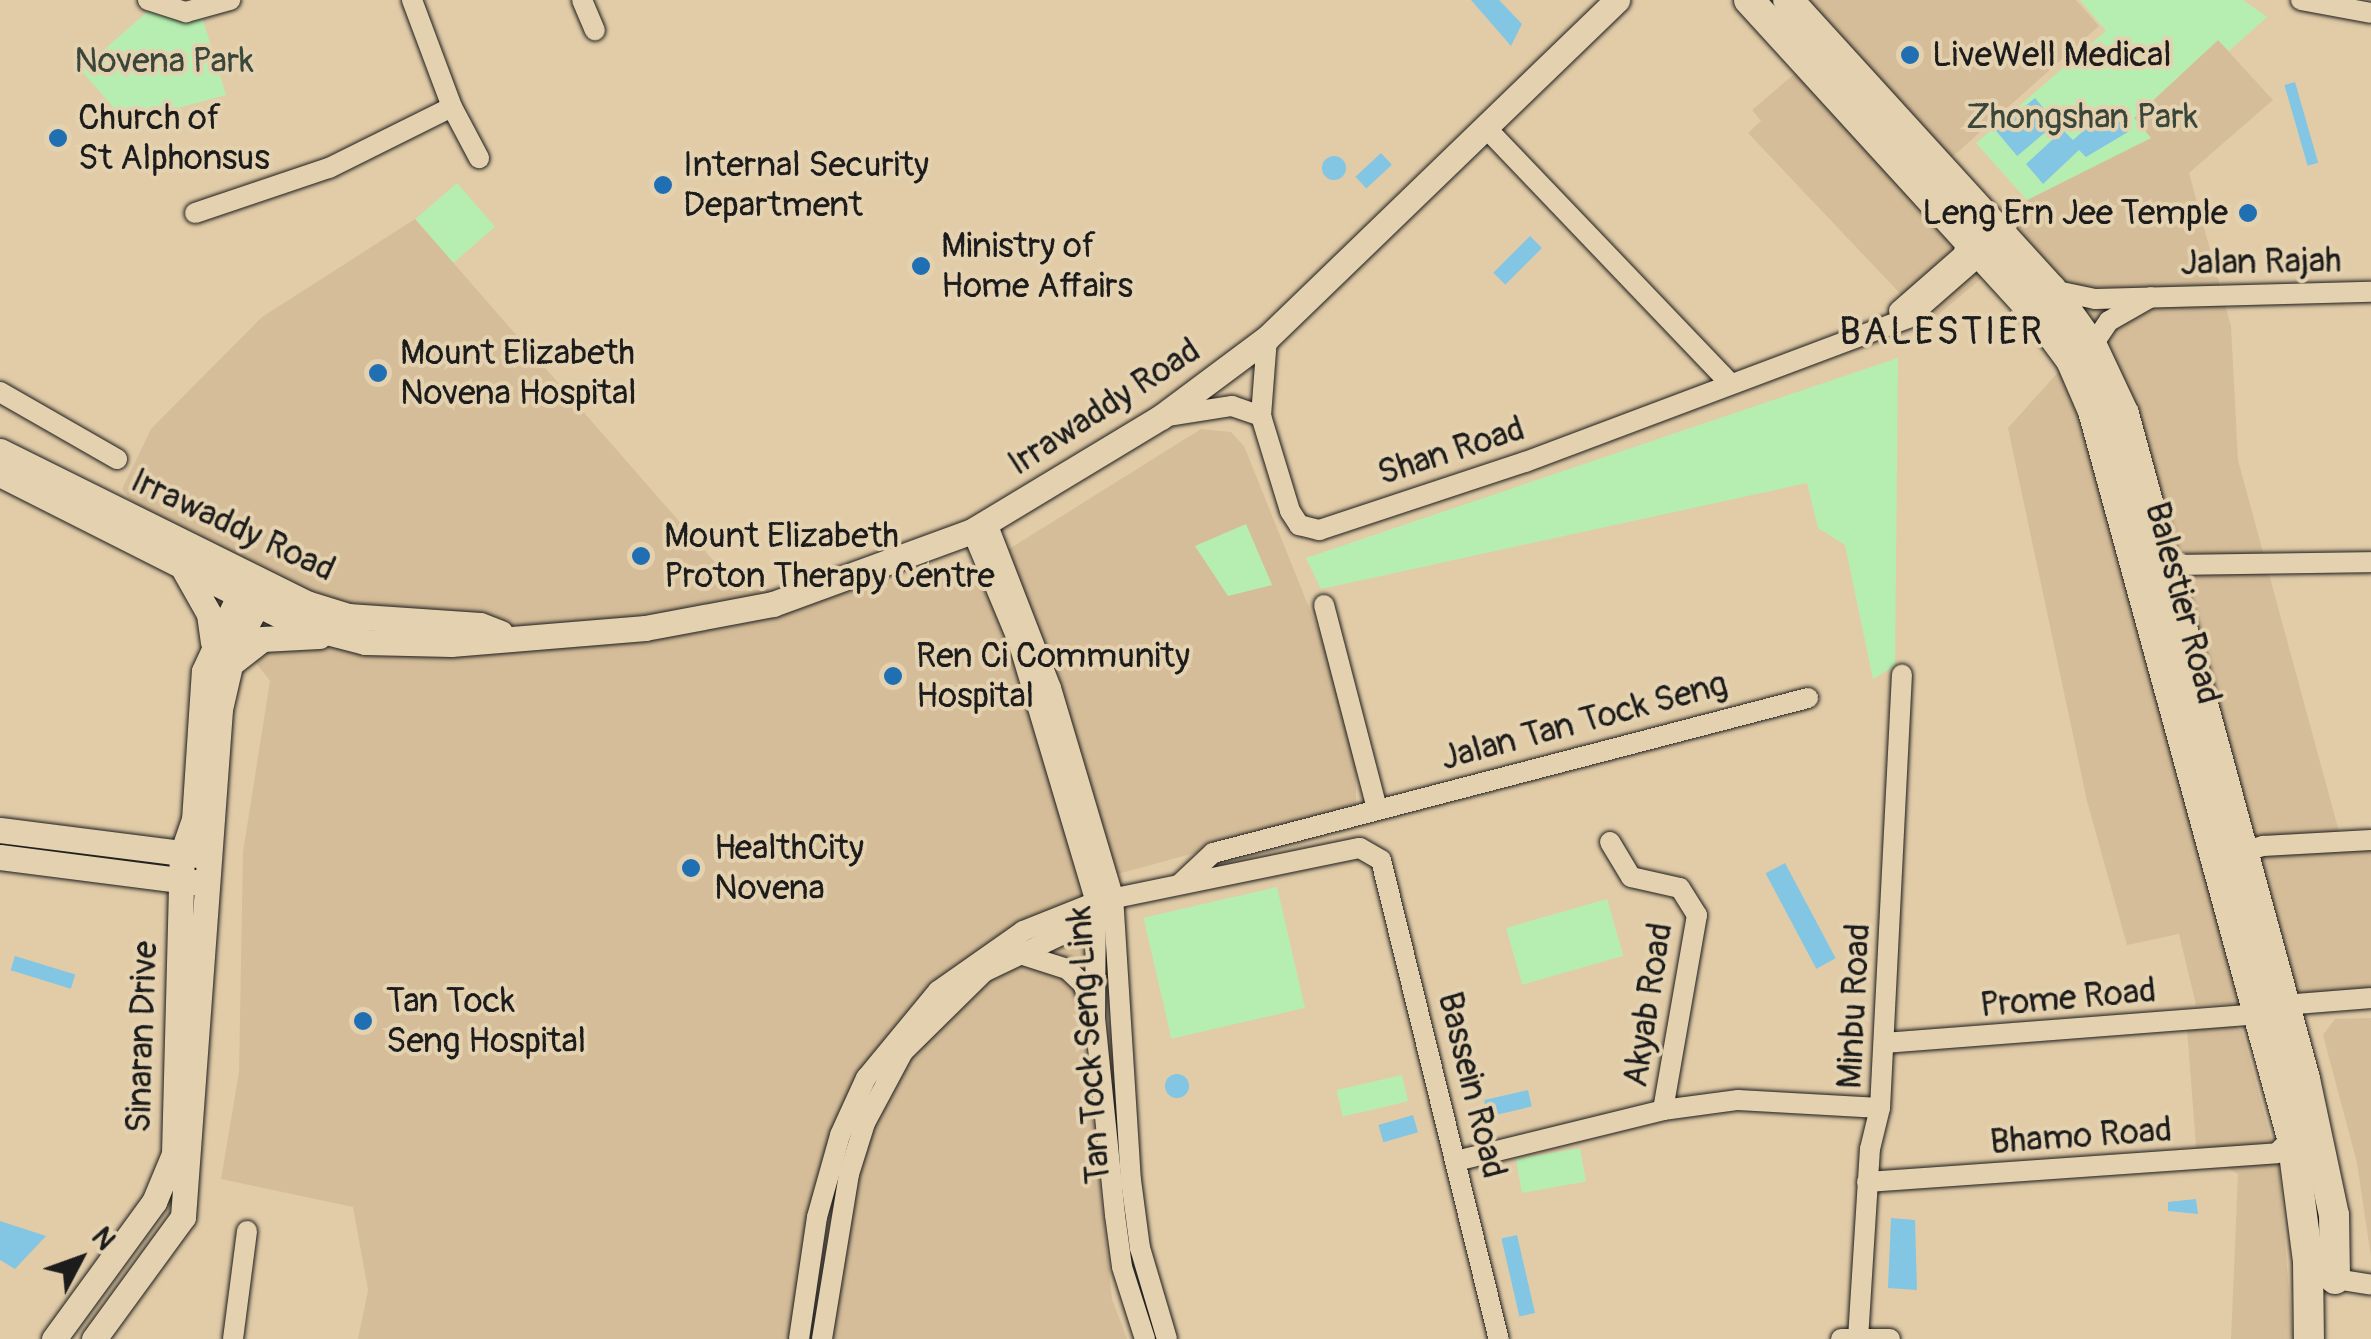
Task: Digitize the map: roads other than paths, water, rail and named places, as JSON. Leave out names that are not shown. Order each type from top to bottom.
[{"type":"main road","name":"Balestier Road","points":[[1748,0],[1981,237],[2050,289],[2092,346],[2124,414],[2246,851],[2292,1138],[2309,1339]]},
{"type":"main road","name":"Balestier Road","points":[[1788,0],[1981,237],[2071,360],[2093,411],[2222,881],[2323,1158],[2335,1279]]},
{"type":"street","points":[[148,0],[186,12],[230,0]]},
{"type":"street","points":[[412,0],[452,107],[479,158]]},
{"type":"street","points":[[582,0],[595,30]]},
{"type":"street","name":"Irrawaddy Road","points":[[0,451],[254,590],[324,635],[408,645],[505,635],[645,628],[745,612],[864,575],[980,527],[1162,416],[1267,338],[1488,130],[1618,0]]},
{"type":"street","points":[[2300,0],[2371,13]]},
{"type":"street","points":[[195,213],[330,168],[452,107]]},
{"type":"street","points":[[1488,130],[1730,383]]},
{"type":"street","name":"Shan Road","points":[[1267,338],[1262,416],[1290,511],[1298,524],[1319,530],[1525,462],[1908,318],[1981,237]]},
{"type":"street","name":"Jalan Rajah","points":[[2050,289],[2095,299],[2371,292]]},
{"type":"street","name":"Jalan Rajah","points":[[2092,346],[2108,321],[2153,296]]},
{"type":"street","points":[[0,392],[117,459]]},
{"type":"street","points":[[1162,416],[1232,406],[1262,416]]},
{"type":"street","name":"Irrawaddy Road","points":[[0,474],[180,562],[254,590],[348,616],[480,625],[505,635]]},
{"type":"street","name":"Tan Tock Seng Link","points":[[980,527],[1110,904],[1130,1176],[1140,1248],[1167,1339]]},
{"type":"street","points":[[180,562],[198,587],[213,642]]},
{"type":"street","points":[[2165,565],[2371,562]]},
{"type":"street","name":"Sinaran Drive","points":[[195,855],[204,671],[213,642],[254,590]]},
{"type":"street","name":"Sinaran Drive","points":[[55,1338],[154,1202],[174,1154],[195,855],[226,670],[254,590]]},
{"type":"street","points":[[1324,605],[1377,808]]},
{"type":"street","points":[[226,670],[254,642],[324,635]]},
{"type":"street","name":"Minbu Road","points":[[1852,1338],[1867,1182],[1880,1108],[1902,675]]},
{"type":"street","name":"Jalan Tan Tock Seng","points":[[1181,883],[1213,853],[1808,698]]},
{"type":"street","points":[[0,830],[195,855]]},
{"type":"street","points":[[2222,881],[2232,856],[2246,851],[2371,840]]},
{"type":"street","name":"Akyab Road","points":[[1610,842],[1625,872],[1680,888],[1698,915],[1663,1110]]},
{"type":"street","name":"Jalan Tan Tock Seng","points":[[799,1339],[828,1174],[846,1121],[883,1054],[938,990],[976,960],[1023,932],[1110,904],[1181,883],[1360,848],[1370,852]]},
{"type":"street","name":"Bassein Road","points":[[1370,852],[1381,860],[1500,1339]]},
{"type":"street","points":[[0,857],[193,882]]},
{"type":"street","name":"Sinaran Drive","points":[[94,1339],[182,1217],[193,882]]},
{"type":"street","name":"Tan Tock Seng Link","points":[[1095,1018],[1110,904]]},
{"type":"street","name":"Jalan Tan Tock Seng","points":[[822,1339],[849,1174],[881,1089],[947,1004],[984,972],[1110,904]]},
{"type":"street","name":"Tan Tock Seng Link","points":[[1020,954],[1067,968],[1084,984],[1095,1018],[1122,1267],[1145,1339]]},
{"type":"street","name":"Prome Road","points":[[1884,1044],[2371,998]]},
{"type":"street","name":"Akyab Road","points":[[1456,1161],[1663,1110],[1738,1100],[1880,1108]]},
{"type":"street","name":"Bhamo Road","points":[[1867,1182],[2277,1153],[2292,1138]]},
{"type":"street","points":[[234,1339],[247,1231]]},
{"type":"street","points":[[2335,1279],[2371,1285]]},
{"type":"street","points":[[1852,1338],[1890,1339]]},
{"type":"water","points":[[1471,0],[1499,0],[1522,24],[1511,46]]},
{"type":"water","points":[[2295,82],[2318,163],[2308,166],[2284,85]]},
{"type":"water","points":[[2035,98],[2056,123],[2017,156],[1996,131]]},
{"type":"water","points":[[2109,109],[2128,132],[2086,157],[2079,150],[2043,184],[2026,164],[2063,130],[2073,140]]},
{"type":"water","points":[[1381,153],[1392,165],[1366,189],[1355,177]]},
{"type":"water","points":[[1334,156],[1346,168],[1334,180],[1322,168]]},
{"type":"water","points":[[1530,236],[1542,248],[1505,285],[1493,273]]},
{"type":"water","points":[[1785,863],[1836,958],[1816,969],[1766,873]]},
{"type":"water","points":[[15,956],[75,974],[71,989],[11,970]]},
{"type":"water","points":[[1177,1074],[1189,1086],[1177,1098],[1165,1086]]},
{"type":"water","points":[[1528,1090],[1532,1107],[1488,1117],[1484,1100]]},
{"type":"water","points":[[1413,1115],[1418,1132],[1383,1142],[1378,1125]]},
{"type":"water","points":[[2196,1199],[2198,1214],[2168,1211],[2168,1202]]},
{"type":"water","points":[[1891,1218],[1915,1220],[1917,1290],[1888,1288]]},
{"type":"water","points":[[0,1221],[46,1236],[15,1269],[0,1260]]},
{"type":"water","points":[[1517,1235],[1535,1313],[1519,1317],[1501,1239]]},
{"type":"place","name":"LiveWell Medical","points":[[1910,55]]},
{"type":"place","name":"Church of St Alphonsus","points":[[58,138]]},
{"type":"place","name":"Internal Security Department","points":[[663,185]]},
{"type":"place","name":"Leng Ern Jee Temple","points":[[2248,213]]},
{"type":"place","name":"Ministry of Home Affairs","points":[[921,266]]},
{"type":"place","name":"Mount Elizabeth Novena Hospital","points":[[378,373]]},
{"type":"place","name":"Mount Elizabeth Proton Therapy Centre","points":[[641,556]]},
{"type":"place","name":"Ren Ci Community Hospital","points":[[893,676]]},
{"type":"place","name":"HealthCity Novena","points":[[691,868]]},
{"type":"place","name":"Tan Tock Seng Hospital","points":[[363,1021]]},
{"type":"district","name":"BALESTIER","points":[[1942,333]]},
{"type":"park label","name":"Novena Park","points":[[164,61]]},
{"type":"park label","name":"Zhongshan Park","points":[[2082,117]]}]
